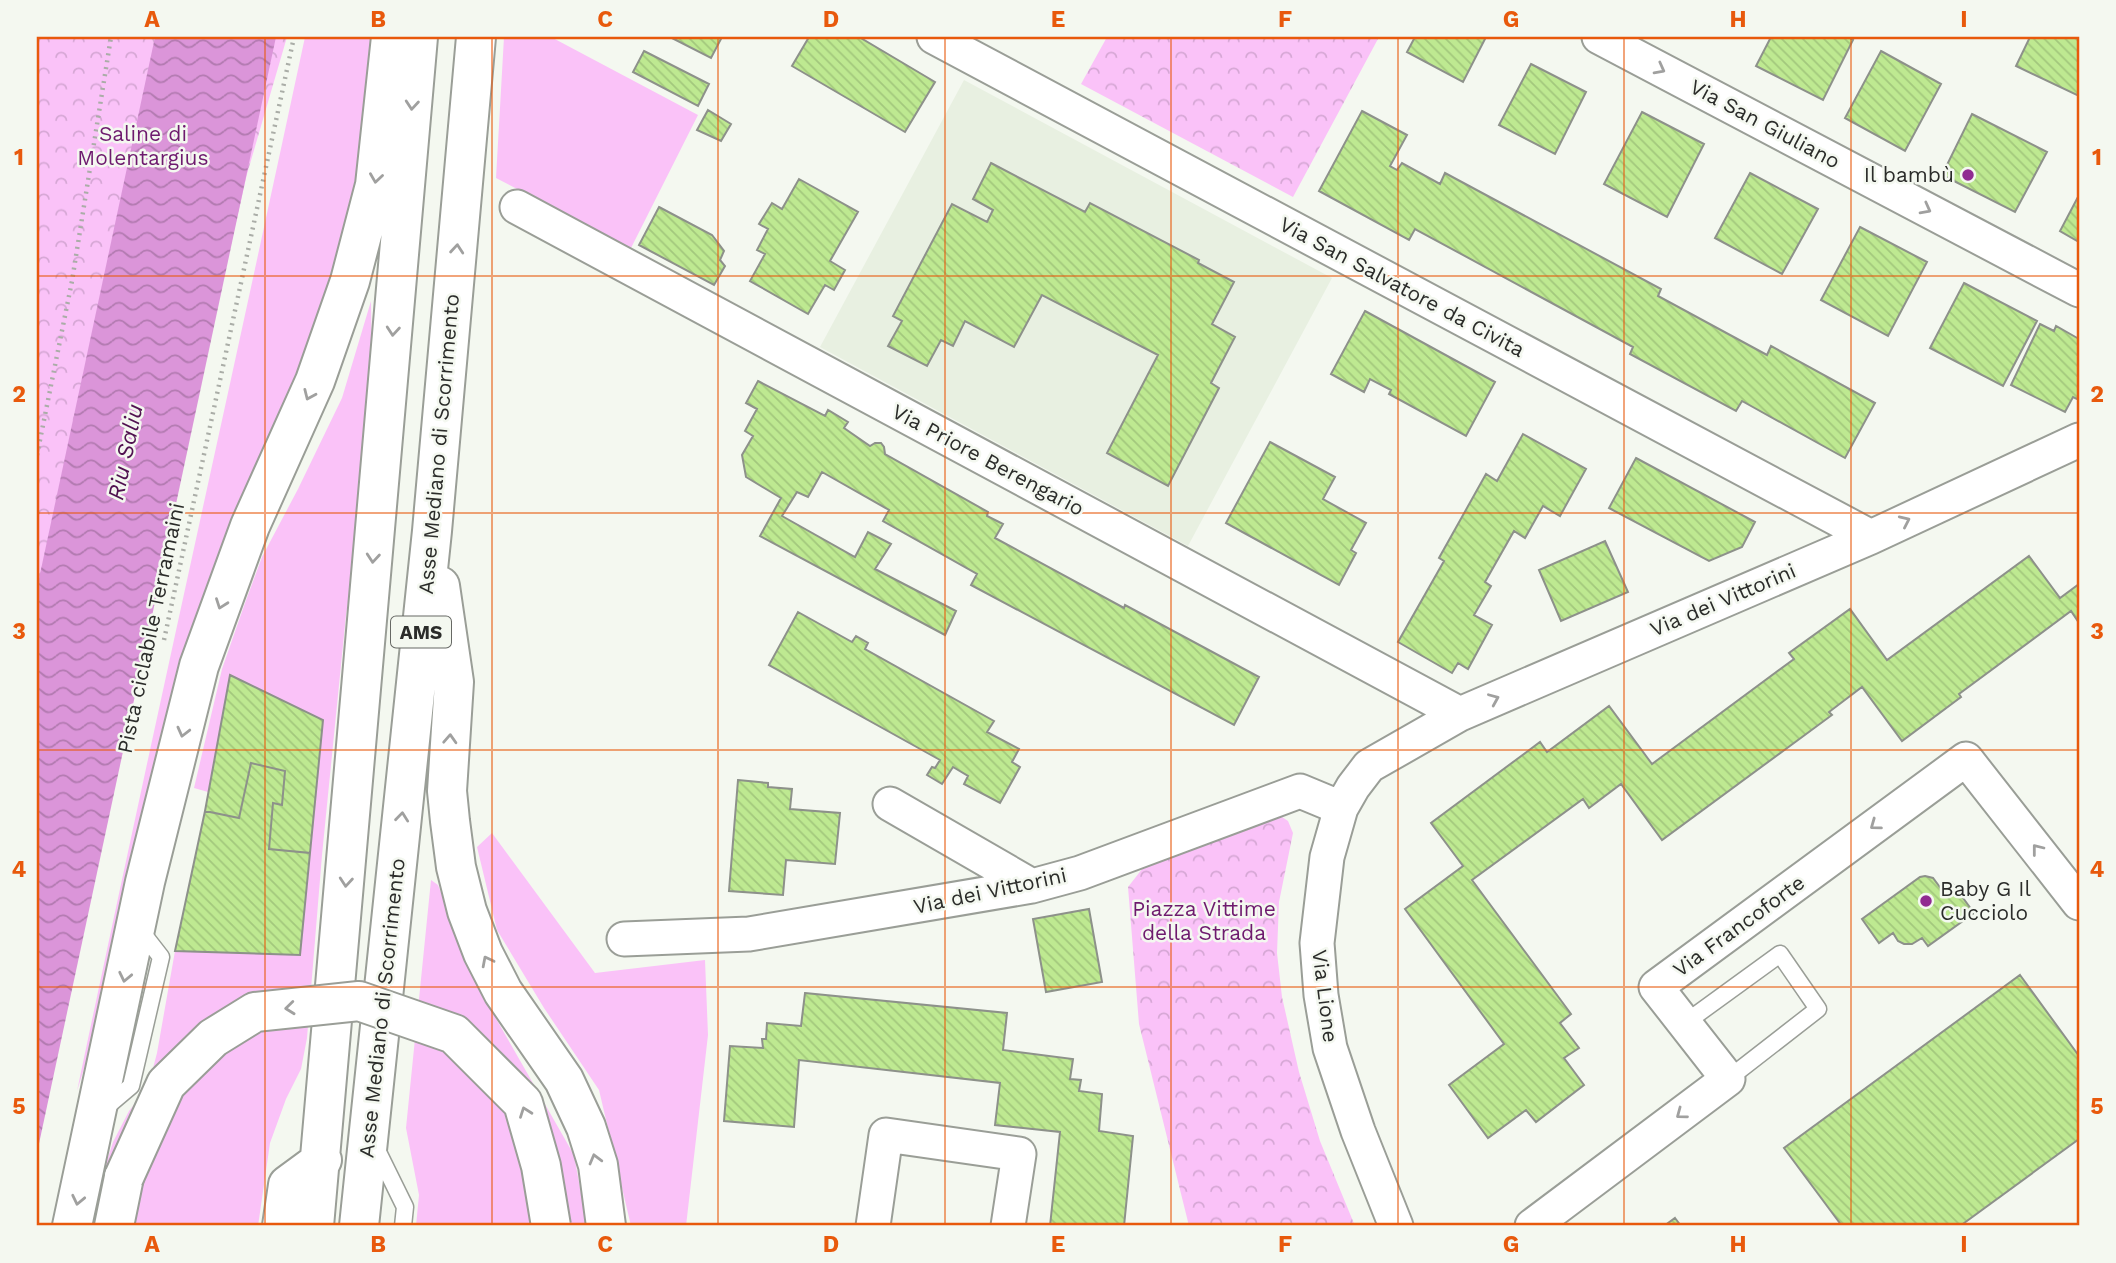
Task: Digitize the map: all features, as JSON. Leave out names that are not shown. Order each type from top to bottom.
[{"type":"highway","points":[[72,1226],[136,925],[199,666],[250,526],[315,381],[350,281],[375,184],[391,37]]},
{"type":"highway","name":"AMS","points":[[314,1226],[322,1160],[418,37]]},
{"type":"highway","name":"Asse Mediano di Scorrimento","points":[[359,1226],[432,531],[476,37]]},
{"type":"highway","points":[[432,531],[454,682],[447,791],[456,867],[467,911],[483,953],[503,992],[564,1080],[586,1126],[597,1165],[606,1226]]},
{"type":"highway","points":[[114,1226],[124,1177],[166,1084],[213,1038],[255,1012],[359,1001],[454,1034],[523,1103],[541,1166],[551,1226]]},
{"type":"highway","points":[[282,1226],[288,1185],[322,1160]]},
{"type":"highway","points":[[124,1177],[128,1226]]},
{"type":"street","name":"Via San Salvatore da Civita","points":[[934,37],[1871,537]]},
{"type":"street","name":"Via San Giuliano","points":[[1600,37],[2079,290]]},
{"type":"street","name":"Via Priore Berengario","points":[[517,207],[1460,714]]},
{"type":"street","name":"Via dei Vittorini","points":[[1369,766],[1460,714],[1871,537],[2079,440]]},
{"type":"street","name":"Via Francoforte","points":[[1728,1079],[1656,987],[1966,759],[2079,903]]},
{"type":"street","name":"Via Lione","points":[[1369,766],[1341,808],[1326,857],[1317,943],[1321,995],[1331,1048],[1358,1131],[1396,1226]]},
{"type":"street","name":"Via dei Vittorini","points":[[624,939],[749,934],[1032,886],[1080,873],[1300,791],[1341,808]]},
{"type":"street","points":[[890,804],[1032,886]]},
{"type":"street","points":[[1532,1226],[1728,1079]]},
{"type":"street","points":[[873,1226],[886,1135],[1019,1154],[1008,1226]]},
{"type":"lane","points":[[1685,1023],[1780,954],[1818,1009],[1728,1079]]},
{"type":"lane","points":[[369,1133],[405,1208],[403,1226]]},
{"type":"path","points":[[37,455],[72,281],[111,37]]},
{"type":"path","name":"Pista ciclabile Terramaini","points":[[163,648],[294,37]]},
{"type":"shaded area","points":[[964,80],[1332,278],[1188,546],[820,347]]},
{"type":"green space","name":"Saline di Molentargius","points":[[37,37],[287,37],[247,174],[133,676],[107,823],[37,1149]]},
{"type":"green space","points":[[305,37],[374,37],[350,222],[77,1091],[133,827]]},
{"type":"green space","points":[[504,37],[551,37],[698,115],[631,248],[496,178]]},
{"type":"green space","points":[[1107,37],[1379,37],[1293,197],[1081,84]]},
{"type":"green space","points":[[371,301],[373,442],[346,615],[307,1038],[301,1069],[286,1099],[270,1143],[258,1226],[93,1226],[113,1142],[129,1111],[148,1087],[157,1053],[175,951],[299,955],[322,720],[230,675],[208,792],[194,788],[222,669],[245,603],[262,557],[342,398]]},
{"type":"green space","name":"Piazza Vittime della Strada","points":[[1276,813],[1288,821],[1293,833],[1279,902],[1277,953],[1282,997],[1299,1072],[1320,1141],[1355,1226],[1189,1226],[1139,1024],[1128,887],[1146,864]]},
{"type":"green space","points":[[492,833],[595,973],[705,960],[708,1035],[686,1226],[631,1226],[599,1090],[544,1008],[497,930],[477,847]]},
{"type":"green space","points":[[431,880],[438,885],[478,987],[574,1155],[587,1226],[416,1226],[419,1195],[406,1128]]},
{"type":"water","name":"Saline di Molentargius","points":[[155,37],[276,37],[37,1153],[37,588]]},
{"type":"building","points":[[670,37],[722,37],[711,58]]},
{"type":"building","points":[[809,37],[859,37],[935,82],[905,132],[792,66]]},
{"type":"building","points":[[1415,37],[1486,37],[1463,82],[1407,52]]},
{"type":"building","points":[[1771,37],[1848,37],[1853,40],[1823,100],[1756,66]]},
{"type":"building","points":[[2030,37],[2079,37],[2079,96],[2016,66]]},
{"type":"building","points":[[644,51],[709,84],[698,106],[633,72]]},
{"type":"building","points":[[1881,51],[1941,84],[1905,151],[1845,118]]},
{"type":"building","points":[[1531,64],[1586,92],[1555,154],[1499,125]]},
{"type":"building","points":[[708,110],[731,124],[721,141],[697,130]]},
{"type":"building","points":[[1362,111],[1407,135],[1390,166],[1397,170],[1402,163],[1440,184],[1445,173],[1661,289],[1658,296],[1767,355],[1771,346],[1875,403],[1845,458],[1742,401],[1736,411],[1630,354],[1633,347],[1415,229],[1409,240],[1319,191]]},
{"type":"building","points":[[1642,112],[1704,144],[1667,217],[1604,184]]},
{"type":"building","points":[[1972,114],[2047,152],[2015,212],[1942,175]]},
{"type":"building","points":[[991,163],[1085,212],[1090,203],[1199,260],[1198,263],[1234,282],[1212,324],[1235,337],[1211,383],[1219,388],[1168,486],[1107,453],[1158,355],[1042,295],[1014,347],[965,321],[953,346],[941,340],[927,366],[888,346],[902,321],[893,316],[952,204],[987,222],[993,210],[973,199]]},
{"type":"building","points":[[1750,173],[1818,209],[1782,274],[1715,238]]},
{"type":"building","points":[[799,179],[858,212],[830,261],[845,270],[834,290],[825,285],[808,314],[750,281],[765,254],[757,250],[768,229],[759,224],[772,203],[782,209]]},
{"type":"building","points":[[2079,195],[2079,242],[2060,231]]},
{"type":"building","points":[[659,207],[712,235],[724,251],[720,260],[725,266],[714,285],[639,245]]},
{"type":"building","points":[[1860,227],[1927,262],[1888,336],[1821,300]]},
{"type":"building","points":[[1964,283],[2037,321],[2003,386],[1930,348]]},
{"type":"building","points":[[1365,311],[1495,382],[1466,436],[1389,394],[1391,390],[1370,379],[1364,392],[1331,374]]},
{"type":"building","points":[[2040,324],[2054,331],[2056,326],[2079,339],[2079,400],[2073,397],[2065,412],[2011,385]]},
{"type":"building","points":[[758,381],[825,416],[828,410],[848,422],[844,428],[870,446],[881,443],[885,454],[988,512],[987,516],[1003,524],[995,538],[1259,677],[1234,725],[971,585],[977,574],[883,521],[889,510],[822,472],[808,497],[797,492],[782,516],[855,557],[868,532],[891,544],[875,569],[956,611],[945,635],[760,536],[781,498],[746,477],[742,455],[753,436],[745,431],[757,409],[746,403]]},
{"type":"building","points":[[1523,434],[1586,469],[1560,516],[1543,506],[1525,538],[1514,531],[1485,582],[1491,586],[1474,615],[1492,625],[1468,669],[1458,663],[1452,673],[1398,642],[1444,561],[1439,558],[1486,474],[1497,481]]},
{"type":"building","points":[[1270,442],[1335,477],[1323,499],[1366,523],[1351,550],[1356,553],[1339,585],[1226,523]]},
{"type":"building","points":[[1636,458],[1755,522],[1742,547],[1709,561],[1609,508]]},
{"type":"building","points":[[1605,541],[1628,592],[1561,621],[1539,570]]},
{"type":"building","points":[[2029,556],[2060,598],[2079,584],[2079,623],[2071,611],[1959,694],[1961,697],[1902,741],[1862,687],[1829,712],[1832,715],[1662,840],[1621,784],[1589,808],[1583,799],[1472,880],[1571,1014],[1560,1023],[1579,1048],[1564,1058],[1584,1085],[1536,1122],[1526,1110],[1488,1138],[1449,1085],[1504,1044],[1405,909],[1463,866],[1431,823],[1540,742],[1547,752],[1609,706],[1652,764],[1794,659],[1789,653],[1850,609],[1887,660]]},
{"type":"building","points":[[798,612],[852,642],[856,636],[868,643],[865,649],[994,721],[987,732],[1019,749],[1012,762],[1020,767],[1000,803],[964,784],[968,776],[953,767],[942,784],[927,775],[940,760],[769,665]]},
{"type":"building","points":[[230,675],[323,720],[310,853],[269,849],[273,803],[282,805],[285,771],[251,763],[239,818],[205,811]]},
{"type":"building","points":[[251,763],[285,771],[282,805],[273,803],[269,849],[310,853],[300,955],[175,951],[205,811],[239,818]]},
{"type":"building","points":[[738,780],[792,789],[790,809],[840,813],[835,864],[786,860],[783,895],[729,891]]},
{"type":"building","name":"Baby G Il Cucciolo","points":[[1925,876],[1933,878],[1942,890],[1952,883],[1974,913],[1928,946],[1922,938],[1912,944],[1904,944],[1898,941],[1893,933],[1879,943],[1862,919]]},
{"type":"building","points":[[1089,909],[1102,982],[1046,992],[1033,919]]},
{"type":"building","points":[[2020,975],[2079,1056],[2079,1139],[1960,1226],[1842,1226],[1784,1148]]},
{"type":"building","points":[[805,993],[1007,1013],[1003,1050],[1073,1059],[1070,1079],[1081,1080],[1079,1091],[1102,1094],[1099,1131],[1133,1136],[1124,1226],[1050,1226],[1060,1132],[995,1125],[1000,1083],[799,1060],[794,1127],[724,1121],[730,1046],[763,1048],[762,1039],[766,1039],[767,1023],[801,1026]]},
{"type":"building","points":[[1675,1218],[1681,1226],[1664,1226]]},
{"type":"place","name":"Il bambù","points":[[1968,175]]},
{"type":"place","name":"Baby G Il Cucciolo","points":[[1926,901]]},
{"type":"water label","name":"Riu Saliu","points":[[125,452]]}]
